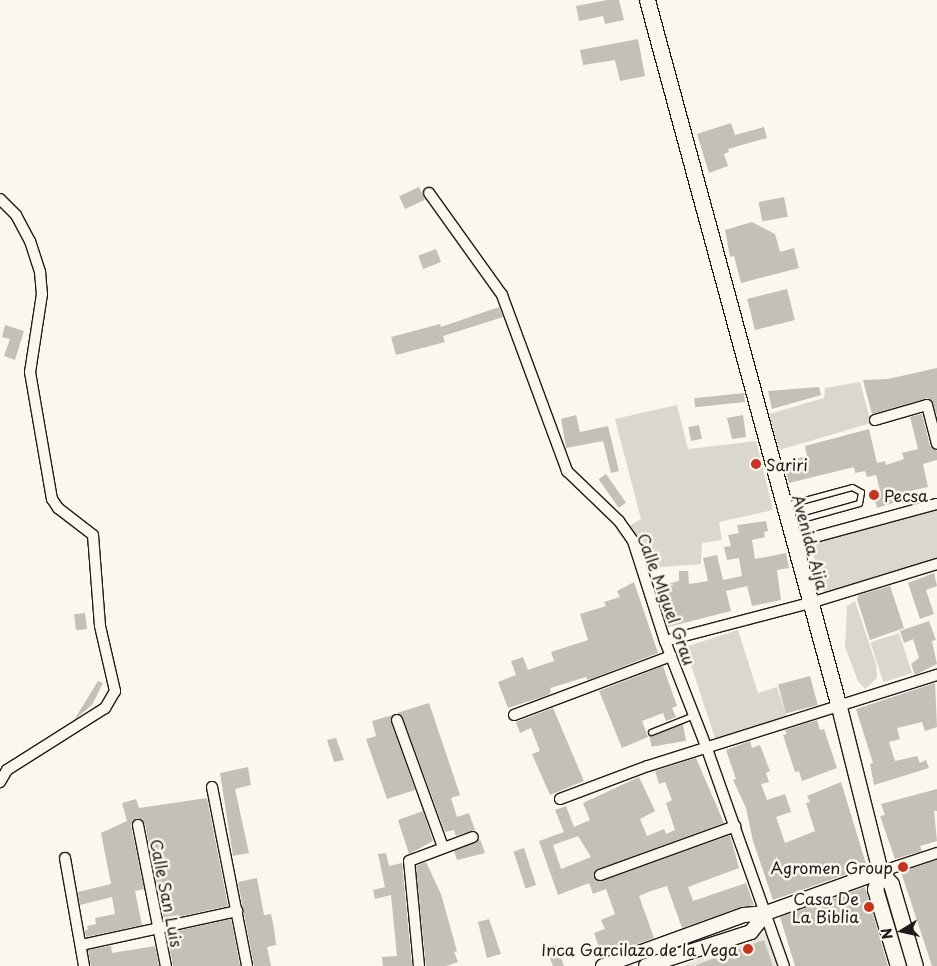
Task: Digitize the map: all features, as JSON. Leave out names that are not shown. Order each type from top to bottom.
[{"type":"main road","name":"Avenida Aija","points":[[647,0],[839,707],[880,872],[876,889],[898,966]]},
{"type":"main road","name":"Avenida Aija","points":[[880,872],[891,884],[915,966]]},
{"type":"main road","points":[[603,966],[744,915],[766,913],[880,872]]},
{"type":"main road","points":[[646,966],[751,932],[766,913]]},
{"type":"street","name":"Calle MIguel Grau","points":[[429,193],[502,295],[567,471],[619,521],[633,541],[665,641],[707,748],[784,966]]},
{"type":"street","points":[[0,199],[16,216],[30,241],[40,272],[42,294],[30,372],[52,499],[58,508],[83,525],[93,535],[96,545],[100,626],[115,691],[105,708],[7,770],[0,782]]},
{"type":"street","points":[[875,420],[927,405],[937,444]]},
{"type":"street","points":[[794,543],[937,504]]},
{"type":"street","points":[[665,641],[810,603],[937,564]]},
{"type":"street","points":[[514,715],[671,656]]},
{"type":"street","points":[[560,799],[707,748],[937,675]]},
{"type":"street","points":[[397,720],[443,847]]},
{"type":"street","points":[[212,787],[247,966]]},
{"type":"street","name":"Calle San Luis","points":[[138,825],[166,966]]},
{"type":"street","points":[[600,875],[735,826]]},
{"type":"street","points":[[419,966],[409,861],[473,837]]},
{"type":"street","points":[[880,872],[937,853]]},
{"type":"street","points":[[65,858],[84,966]]},
{"type":"street","points":[[81,945],[236,911]]},
{"type":"lane","points":[[784,506],[852,487],[861,492],[859,503],[788,523]]},
{"type":"lane","points":[[651,732],[694,715]]},
{"type":"shaded area","points":[[860,382],[871,423],[779,450],[769,414],[824,398],[825,388]]},
{"type":"shaded area","points":[[677,405],[688,449],[756,441],[773,510],[719,522],[722,540],[702,543],[701,564],[650,568],[628,527],[641,519],[615,419]]},
{"type":"shaded area","points":[[937,509],[937,559],[824,593],[810,543]]},
{"type":"shaded area","points":[[855,601],[876,664],[877,678],[865,689],[858,681],[845,647],[847,606]]},
{"type":"shaded area","points":[[738,630],[758,693],[777,687],[787,717],[716,741],[685,647]]},
{"type":"shaded area","points":[[899,633],[912,673],[883,682],[870,642]]},
{"type":"shaded area","name":"Inca Garcilazo de la Vega","points":[[766,932],[777,966],[681,966]]},
{"type":"building","points":[[607,0],[619,0],[624,20],[605,24],[603,16],[579,21],[576,6]]},
{"type":"building","points":[[638,39],[645,76],[620,81],[615,60],[583,65],[580,50]]},
{"type":"building","points":[[731,123],[735,135],[764,127],[767,138],[728,149],[729,152],[724,154],[728,166],[709,173],[697,134]]},
{"type":"building","points":[[419,187],[425,200],[405,209],[399,196]]},
{"type":"building","points":[[784,197],[788,217],[762,222],[758,202]]},
{"type":"building","points":[[752,222],[775,234],[780,252],[794,248],[799,268],[741,283],[734,256],[730,257],[725,230]]},
{"type":"building","points":[[436,249],[441,262],[423,269],[418,256]]},
{"type":"building","points":[[787,289],[795,320],[755,330],[747,299]]},
{"type":"building","points":[[499,307],[503,317],[443,336],[445,342],[396,355],[391,337],[440,324],[441,327]]},
{"type":"building","points":[[5,325],[24,331],[15,360],[4,356],[10,339],[2,337]]},
{"type":"building","points":[[937,368],[937,416],[933,403],[928,398],[872,414],[863,380],[888,379]]},
{"type":"building","points":[[819,387],[821,395],[772,409],[768,391]]},
{"type":"building","points":[[744,393],[745,402],[695,407],[694,398]]},
{"type":"building","points":[[922,414],[930,446],[937,451],[937,460],[923,464],[928,487],[910,491],[912,497],[877,508],[874,496],[881,494],[876,475],[867,477],[865,471],[855,473],[854,467],[789,483],[784,462],[807,456],[805,446],[869,429],[877,463],[885,461],[886,465],[904,459],[902,453],[918,449],[910,417]]},
{"type":"building","points":[[576,415],[580,432],[608,426],[619,471],[611,473],[603,441],[566,448],[561,419]]},
{"type":"building","points":[[743,415],[746,437],[732,439],[727,418]]},
{"type":"building","points":[[699,425],[702,439],[691,441],[688,427]]},
{"type":"building","points":[[606,474],[626,503],[619,508],[599,479]]},
{"type":"building","points":[[766,521],[768,531],[764,532],[765,537],[752,540],[755,559],[786,553],[789,568],[777,570],[781,600],[752,606],[747,586],[726,591],[731,611],[668,627],[659,586],[679,581],[679,571],[688,571],[689,584],[708,581],[703,558],[717,555],[723,580],[742,576],[739,558],[727,560],[724,547],[731,546],[728,535],[739,533],[737,525]]},
{"type":"building","points":[[934,573],[937,586],[926,590],[934,614],[920,619],[908,583]]},
{"type":"building","points":[[634,582],[658,653],[588,680],[586,677],[550,688],[551,692],[548,695],[508,708],[498,682],[516,675],[511,661],[523,657],[528,670],[554,661],[551,652],[588,640],[580,614],[606,606],[604,602],[620,597],[617,591]]},
{"type":"building","points":[[890,586],[904,628],[870,640],[857,599],[859,595]]},
{"type":"building","points":[[85,613],[87,629],[76,630],[74,614]]},
{"type":"building","points":[[929,621],[936,640],[932,641],[937,664],[915,675],[911,664],[919,658],[913,639],[904,643],[900,631]]},
{"type":"building","points":[[663,666],[677,706],[672,708],[676,717],[666,721],[663,713],[642,721],[648,737],[622,748],[599,691]]},
{"type":"building","points":[[810,676],[818,705],[786,714],[778,685]]},
{"type":"building","points":[[98,681],[103,683],[92,705],[74,720]]},
{"type":"building","points":[[935,683],[937,727],[925,731],[922,722],[897,728],[900,739],[889,742],[895,761],[917,756],[920,763],[926,760],[929,768],[874,785],[870,764],[873,763],[856,709]]},
{"type":"building","points":[[429,703],[460,795],[451,798],[457,817],[469,813],[475,830],[456,836],[454,830],[445,832],[403,718],[397,713]]},
{"type":"building","points":[[553,708],[584,781],[550,795],[532,754],[540,751],[531,728],[520,733],[516,722]]},
{"type":"building","points":[[393,715],[391,722],[415,790],[387,799],[366,739],[376,736],[372,721]]},
{"type":"building","points":[[817,720],[820,730],[824,729],[837,768],[802,781],[799,771],[795,772],[783,735],[787,734],[785,730]]},
{"type":"building","points":[[683,724],[686,741],[651,747],[649,730]]},
{"type":"building","points":[[336,738],[344,760],[334,762],[327,740]]},
{"type":"building","points":[[750,741],[752,748],[760,745],[770,771],[766,773],[769,782],[761,784],[767,800],[785,794],[791,812],[776,817],[785,843],[815,831],[806,803],[810,802],[807,796],[841,782],[867,867],[773,900],[753,841],[746,808],[733,780],[736,779],[726,750]]},
{"type":"building","points":[[696,758],[724,823],[598,869],[594,878],[602,881],[730,835],[739,868],[688,887],[693,901],[746,883],[754,905],[741,907],[682,928],[667,886],[651,891],[639,896],[654,938],[602,957],[594,933],[605,929],[601,920],[615,914],[606,889],[593,894],[589,883],[558,895],[539,841],[564,832],[555,810],[566,806],[574,827],[590,820],[583,803],[639,777],[655,811],[640,819],[647,836],[664,829],[666,834],[675,830],[666,803],[672,800],[665,782],[659,784],[655,771]],"holes":[[[578,836],[591,857],[561,869],[553,845]]]},
{"type":"building","points":[[248,767],[251,785],[235,789],[249,853],[233,856],[220,773]]},
{"type":"building","points":[[937,789],[937,811],[934,811],[937,841],[920,846],[922,851],[895,859],[880,816],[885,815],[881,804]]},
{"type":"building","points":[[207,798],[228,906],[164,920],[145,824],[136,818],[131,826],[144,889],[135,891],[142,925],[86,937],[85,930],[88,930],[87,926],[96,924],[95,918],[115,914],[112,897],[80,905],[78,892],[111,884],[101,833],[127,821],[122,803],[136,799],[139,808]]},
{"type":"building","points":[[423,811],[433,841],[409,854],[398,820]]},
{"type":"building","points":[[480,839],[485,853],[457,860],[454,851]]},
{"type":"building","points":[[524,848],[536,885],[526,888],[514,851]]},
{"type":"building","points":[[386,853],[389,866],[402,863],[412,966],[383,966],[382,957],[397,956],[391,895],[375,899],[373,890],[385,887],[378,854]]},
{"type":"building","points":[[937,860],[937,966],[932,966],[901,872]]},
{"type":"building","points":[[426,862],[441,894],[457,951],[454,952],[458,962],[446,966],[426,966],[416,866]]},
{"type":"building","points":[[257,878],[264,915],[271,914],[274,928],[276,945],[267,947],[271,966],[254,966],[238,882]]},
{"type":"building","points":[[865,887],[888,966],[795,966],[780,917]]},
{"type":"building","points":[[231,919],[240,966],[173,966],[167,933]]},
{"type":"building","points":[[489,919],[501,954],[487,958],[478,922]]},
{"type":"building","name":"Inca Garcilazo de la Vega","points":[[764,940],[773,966],[696,966],[696,965]]},
{"type":"building","points":[[556,945],[564,966],[553,966],[546,948]]},
{"type":"building","points":[[111,946],[112,953],[155,946],[159,966],[91,966],[88,950]]},
{"type":"place","name":"Sariri","points":[[756,464]]},
{"type":"place","name":"Pecsa","points":[[874,495]]},
{"type":"place","name":"Agromen Group","points":[[903,867]]},
{"type":"place","name":"Casa De La Biblia","points":[[869,907]]},
{"type":"place","name":"Inca Garcilazo de la Vega","points":[[748,949]]}]
